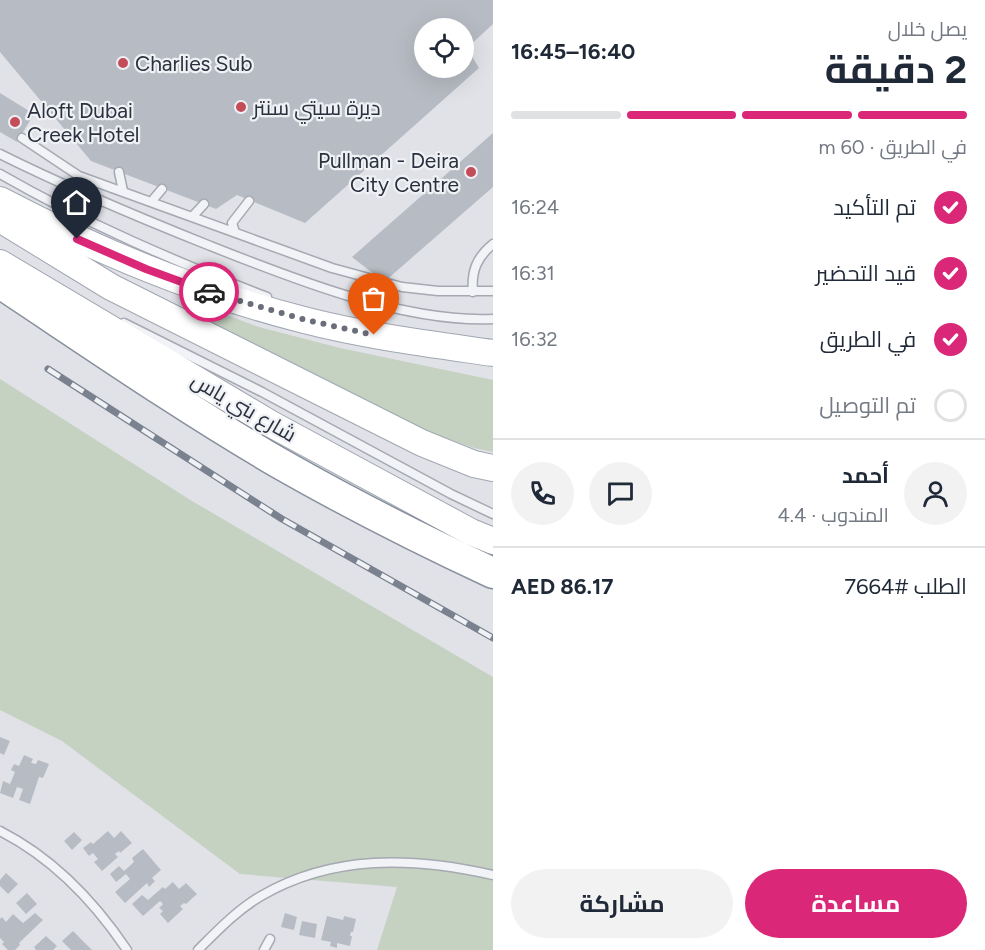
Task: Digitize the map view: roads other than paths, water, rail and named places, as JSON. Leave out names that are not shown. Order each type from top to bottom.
[{"type":"highway","points":[[0,283],[151,384],[279,463],[411,534],[493,573]]},
{"type":"main road","points":[[0,200],[94,247],[156,273],[252,306],[351,331],[493,353]]},
{"type":"main road","points":[[0,219],[111,287],[422,443],[474,464],[493,468]]},
{"type":"main road","name":"شارع بني ياس","points":[[0,262],[271,424],[471,532],[493,541]]},
{"type":"lane","points":[[22,138],[79,176],[332,268],[402,286],[438,291],[493,291]]},
{"type":"lane","points":[[0,147],[49,178]]},
{"type":"lane","points":[[0,154],[49,178],[265,268],[370,301],[423,313],[471,320],[493,319]]},
{"type":"lane","points":[[118,172],[123,191]]},
{"type":"lane","points":[[0,174],[43,199],[115,235],[275,301]]},
{"type":"lane","points":[[151,202],[162,189]]},
{"type":"lane","points":[[235,232],[232,223],[249,201]]},
{"type":"lane","points":[[192,217],[204,204]]},
{"type":"lane","points":[[473,292],[474,270],[478,260],[493,244]]},
{"type":"lane","points":[[0,262],[94,308]]},
{"type":"lane","points":[[286,305],[351,331]]},
{"type":"lane","points":[[116,318],[493,514]]},
{"type":"lane","points":[[0,831],[15,838],[50,863],[82,892],[110,924],[127,950]]},
{"type":"lane","points":[[198,950],[231,918],[259,897],[290,881],[323,870],[357,863],[392,862],[435,865],[493,875]]},
{"type":"lane","points":[[264,950],[270,939]]},
{"type":"railway","points":[[48,369],[282,519],[493,638]]},
{"type":"place","name":"Charlies Sub","points":[[123,63]]},
{"type":"place","name":"ديرة سيتي سنتر","points":[[241,107]]},
{"type":"place","name":"Aloft Dubai Creek Hotel","points":[[15,122]]},
{"type":"place","name":"Pullman - Deira City Centre","points":[[471,172]]}]
